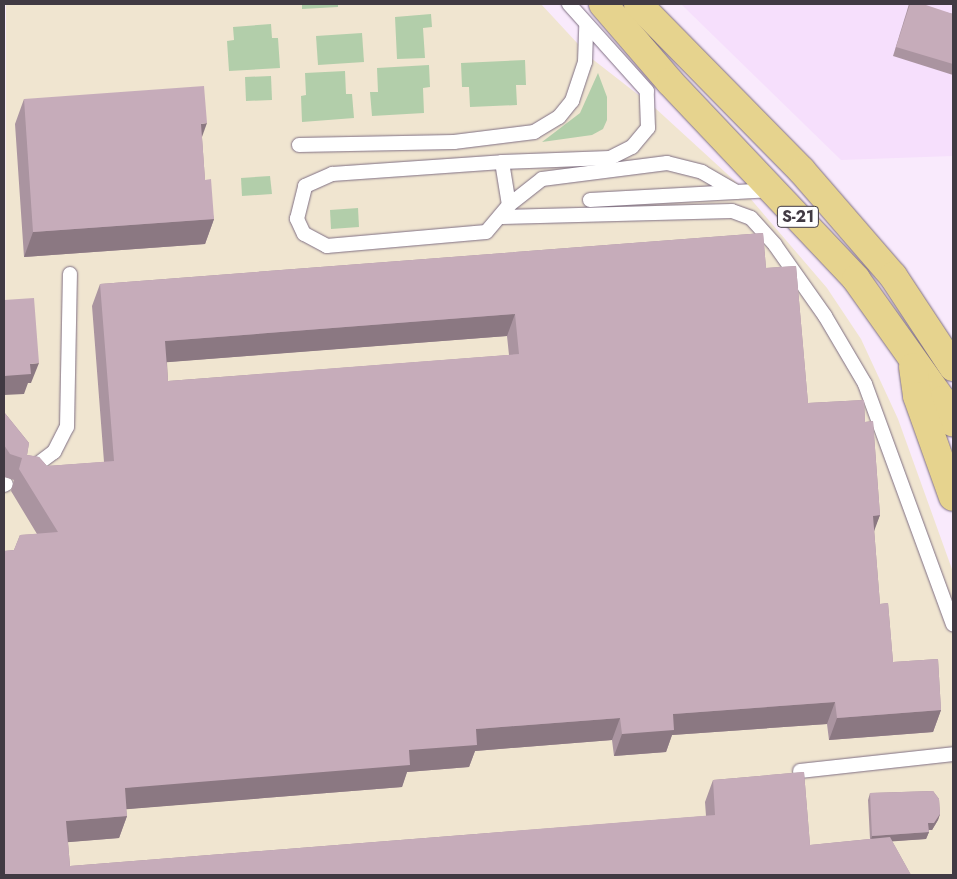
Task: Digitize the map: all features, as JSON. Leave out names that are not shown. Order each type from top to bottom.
[{"type":"main road","name":"S-21","points":[[638,4],[662,26],[815,186],[893,276],[953,367]]},
{"type":"main road","name":"S-21","points":[[646,4],[662,26]]},
{"type":"main road","name":"S-21","points":[[592,10],[615,34],[670,82],[774,190],[856,280],[912,363],[942,400],[953,423]]},
{"type":"main road","name":"S-21","points":[[912,363],[917,396],[953,497]]},
{"type":"lane","points":[[568,4],[592,10],[647,91],[648,128],[632,147],[610,158],[502,162],[332,174],[305,186],[297,219],[304,234],[327,246],[486,232],[502,217],[509,205],[542,179],[667,163],[702,172],[736,192]]},
{"type":"lane","points":[[299,146],[454,142],[534,132],[559,117],[572,101],[585,62],[592,10]]},
{"type":"lane","points":[[502,162],[509,205]]},
{"type":"lane","points":[[590,200],[774,190]]},
{"type":"lane","points":[[502,217],[732,211],[751,218],[775,245],[825,316],[865,384],[953,624]]},
{"type":"lane","points":[[26,472],[54,452],[67,427],[70,274]]},
{"type":"lane","points":[[800,771],[953,754]]},
{"type":"shaded area","points":[[6,4],[541,4],[591,58],[654,107],[737,183],[827,288],[861,339],[898,419],[953,572],[953,875],[4,875]]},
{"type":"shaded area","points":[[681,4],[953,4],[953,156],[841,160]]},
{"type":"green space","points":[[302,4],[338,4],[338,7],[302,9]]},
{"type":"green space","points":[[431,14],[432,27],[423,28],[425,58],[397,59],[395,17]]},
{"type":"green space","points":[[271,24],[272,38],[278,38],[280,68],[229,71],[227,41],[234,40],[233,27]]},
{"type":"green space","points":[[362,33],[364,62],[318,65],[316,36]]},
{"type":"green space","points":[[525,60],[526,85],[516,85],[517,105],[470,107],[469,87],[462,87],[461,63]]},
{"type":"green space","points":[[429,65],[430,87],[423,88],[424,113],[372,116],[370,92],[378,92],[377,68]]},
{"type":"green space","points":[[345,71],[346,94],[352,94],[354,118],[302,122],[301,96],[306,95],[305,73]]},
{"type":"green space","points":[[598,73],[607,97],[607,120],[603,129],[592,135],[542,142],[580,113]]},
{"type":"green space","points":[[271,76],[272,100],[246,101],[245,77]]},
{"type":"green space","points":[[270,176],[272,194],[242,196],[241,178]]},
{"type":"green space","points":[[358,208],[359,227],[331,229],[330,210]]},
{"type":"building","points":[[910,4],[923,4],[953,14],[953,64],[896,47]]},
{"type":"building","points":[[204,86],[207,123],[201,124],[205,180],[211,179],[214,219],[33,232],[24,99]]},
{"type":"building","points":[[763,233],[766,268],[796,266],[808,403],[864,400],[865,422],[873,421],[880,515],[873,516],[880,604],[888,603],[893,662],[938,659],[941,710],[837,718],[835,702],[673,714],[674,730],[622,734],[620,718],[476,729],[477,745],[409,750],[410,765],[125,788],[127,816],[66,821],[70,866],[715,815],[713,780],[804,772],[810,845],[890,837],[911,875],[4,875],[4,551],[14,550],[20,535],[58,532],[19,469],[22,458],[10,454],[4,445],[4,412],[29,443],[27,455],[39,457],[47,466],[114,461],[100,284]],"holes":[[[515,314],[519,354],[168,381],[165,341]]]},
{"type":"building","points":[[34,298],[39,363],[30,364],[31,374],[4,376],[4,300]]},
{"type":"building","points":[[933,791],[939,799],[940,814],[934,823],[928,823],[929,832],[872,836],[870,793]]}]
